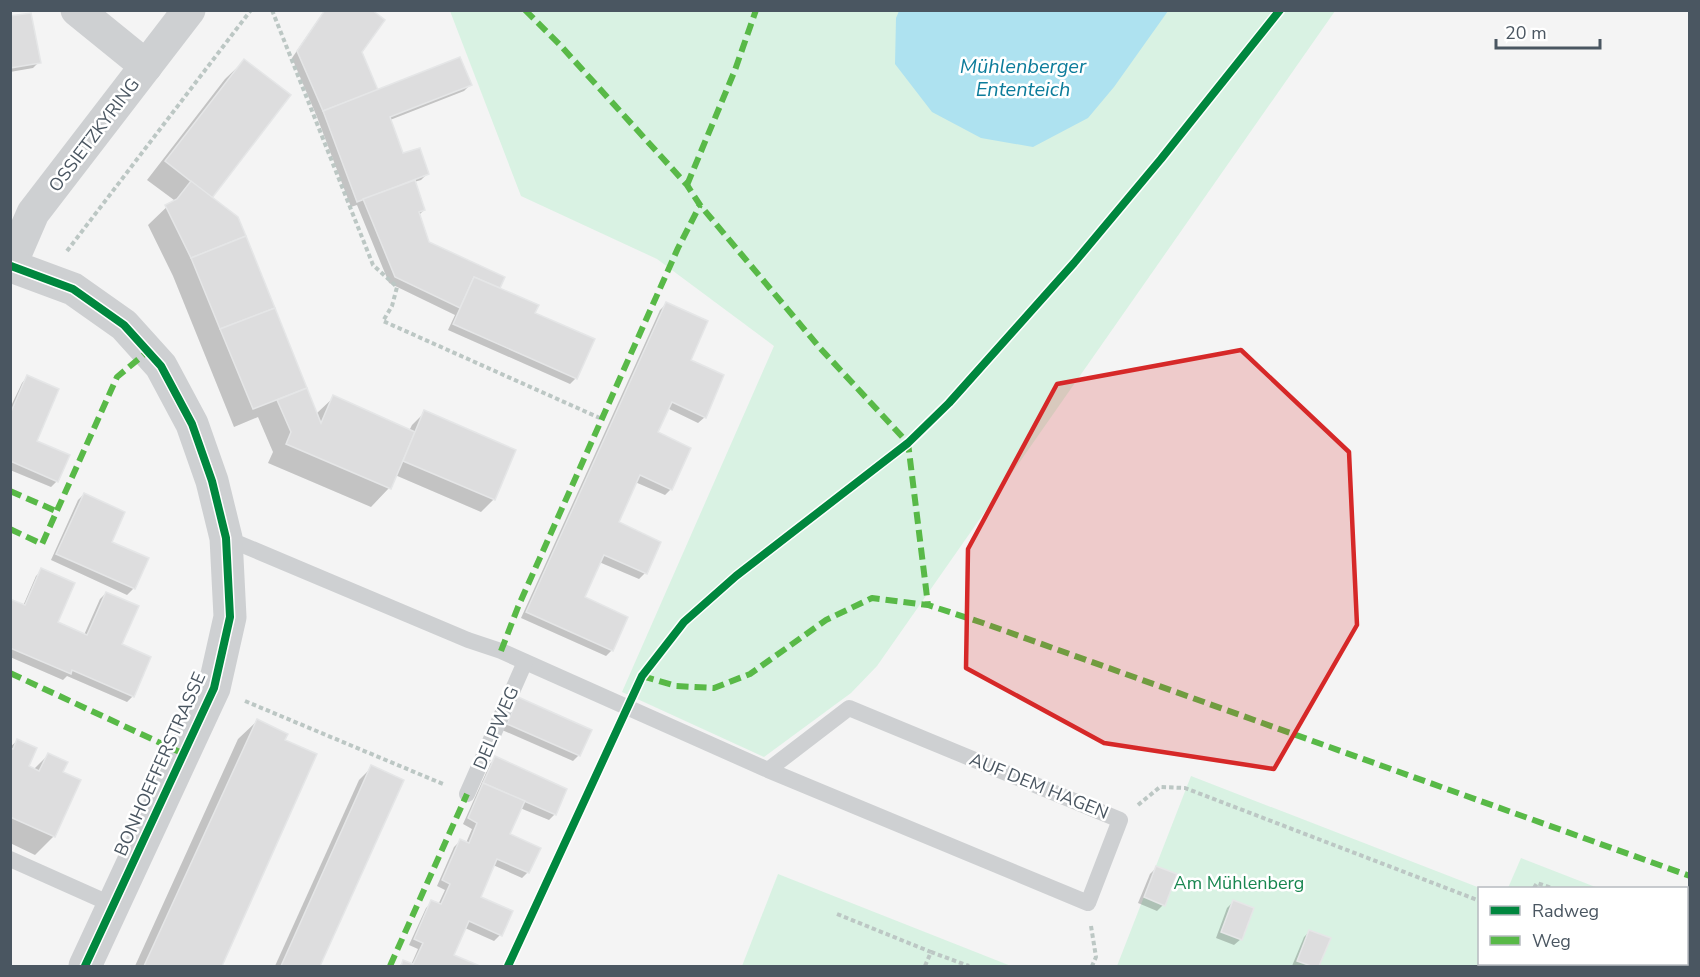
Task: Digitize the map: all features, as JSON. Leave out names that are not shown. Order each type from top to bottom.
[{"type":"street","points":[[77,10],[146,66]]},
{"type":"street","name":"OSSIETZKYRING","points":[[11,266],[33,213],[189,10]]},
{"type":"street","name":"BONHOEFFERSTRASSE","points":[[11,266],[73,289],[124,325],[161,366],[192,424],[212,481],[226,538],[230,617],[214,688],[85,966]]},
{"type":"lane","points":[[226,538],[468,640],[501,651],[768,770],[1088,903]]},
{"type":"lane","name":"DELPWEG","points":[[467,794],[525,662]]},
{"type":"lane","name":"AUF DEM HAGEN","points":[[768,770],[849,708],[1120,820],[1088,903]]},
{"type":"lane","points":[[10,859],[113,905]]},
{"type":"path","points":[[46,278],[251,10]]},
{"type":"path","points":[[272,10],[373,265],[397,287],[392,306],[383,321],[602,419]]},
{"type":"path","points":[[214,688],[467,794]]},
{"type":"path","points":[[1120,820],[1160,787],[1185,788],[1478,901]]},
{"type":"path","points":[[1535,887],[1537,883],[1549,887]]},
{"type":"path","points":[[1088,903],[1096,957],[1092,966]]},
{"type":"path","points":[[837,914],[969,966]]},
{"type":"path","points":[[925,966],[931,952]]},
{"type":"highlighted area","points":[[1241,350],[1349,452],[1357,625],[1274,769],[1104,743],[966,668],[968,549],[1057,384]]},
{"type":"green space","points":[[450,11],[1335,11],[877,666],[851,693],[764,757],[622,692],[774,346],[657,259],[521,196]]},
{"type":"green space","name":"Am Mühlenberg","points":[[1191,776],[1478,887],[1478,965],[1688,965],[1689,925],[1689,966],[1117,966]]},
{"type":"green space","points":[[1521,858],[1595,887],[1508,887]]},
{"type":"green space","points":[[778,874],[1011,966],[742,966]]},
{"type":"water","name":"Mühlenberger Ententeich","points":[[899,10],[1168,11],[1114,87],[1088,118],[1033,147],[981,138],[932,112],[895,64],[896,18]]},
{"type":"building","points":[[325,10],[372,10],[385,20],[362,52],[378,90],[323,111],[297,51]]},
{"type":"building","points":[[31,13],[41,63],[10,68],[10,16]]},
{"type":"building","points":[[460,57],[472,85],[390,117],[403,153],[420,148],[429,174],[357,202],[323,111]]},
{"type":"building","points":[[244,59],[291,95],[212,198],[165,161]]},
{"type":"building","points":[[415,180],[425,210],[419,212],[429,242],[505,277],[500,288],[474,277],[460,308],[395,277],[363,199]]},
{"type":"building","points":[[191,181],[238,217],[246,236],[191,258],[165,205],[177,199]]},
{"type":"building","points":[[246,236],[275,308],[220,329],[191,258]]},
{"type":"building","points":[[474,277],[539,305],[535,313],[595,339],[577,379],[453,324]]},
{"type":"building","points":[[666,302],[708,321],[691,360],[724,375],[706,418],[672,402],[658,432],[691,448],[672,490],[640,475],[619,522],[661,542],[647,574],[604,555],[585,597],[628,617],[613,651],[526,612]]},
{"type":"building","points":[[275,308],[307,388],[253,409],[220,329]]},
{"type":"building","points":[[27,375],[59,389],[37,441],[70,455],[58,482],[10,461],[10,414]]},
{"type":"building","points":[[307,388],[321,423],[333,395],[415,432],[391,489],[286,444],[291,432],[277,400]]},
{"type":"building","points":[[424,410],[516,450],[495,500],[403,461]]},
{"type":"building","points":[[84,493],[125,512],[112,542],[149,558],[135,589],[56,554]]},
{"type":"building","points":[[41,568],[75,583],[58,622],[87,635],[106,592],[139,606],[122,644],[151,657],[134,697],[72,670],[71,674],[10,648],[10,599],[25,605]]},
{"type":"building","points":[[518,697],[592,730],[580,756],[507,724]]},
{"type":"building","points":[[257,719],[288,734],[285,740],[317,754],[222,966],[144,966]]},
{"type":"building","points":[[17,739],[37,748],[29,766],[39,771],[48,753],[68,762],[63,772],[81,780],[55,837],[10,817],[10,748],[13,749]]},
{"type":"building","points":[[495,756],[567,789],[556,815],[483,783]]},
{"type":"building","points":[[371,765],[404,780],[320,966],[281,966]]},
{"type":"building","points":[[483,783],[525,801],[510,834],[541,848],[529,873],[497,859],[481,897],[513,911],[502,936],[469,921],[454,955],[480,966],[401,966],[403,960],[413,964],[423,943],[414,939],[431,900],[441,904],[450,884],[442,880],[460,839],[469,843],[477,823],[468,818]]},
{"type":"building","points":[[1156,866],[1177,874],[1165,906],[1144,897]]},
{"type":"building","points":[[1233,900],[1254,908],[1242,940],[1221,932]]},
{"type":"building","points":[[1309,930],[1331,938],[1319,966],[1297,961]]},
{"type":"marked path","points":[[525,10],[561,46],[687,185],[700,205],[820,348],[908,443],[928,605]]},
{"type":"marked path","points":[[687,185],[735,70],[756,10]]},
{"type":"marked path","points":[[501,651],[518,607],[678,248],[700,205]]},
{"type":"marked path","points":[[10,529],[42,544],[117,377],[147,352]]},
{"type":"marked path","points":[[10,491],[56,511]]},
{"type":"marked path","points":[[642,676],[676,686],[714,688],[750,674],[826,620],[872,598],[928,605],[1690,876]]},
{"type":"marked path","points":[[10,673],[184,754]]},
{"type":"marked path","points":[[390,966],[467,794]]},
{"type":"cycle path","points":[[508,966],[642,676],[684,622],[736,576],[908,443],[949,403],[1074,263],[1280,10]]},
{"type":"cycle path","points":[[11,266],[73,289],[124,325],[161,366],[192,424],[212,481],[226,538],[230,617],[214,688],[85,966]]}]
